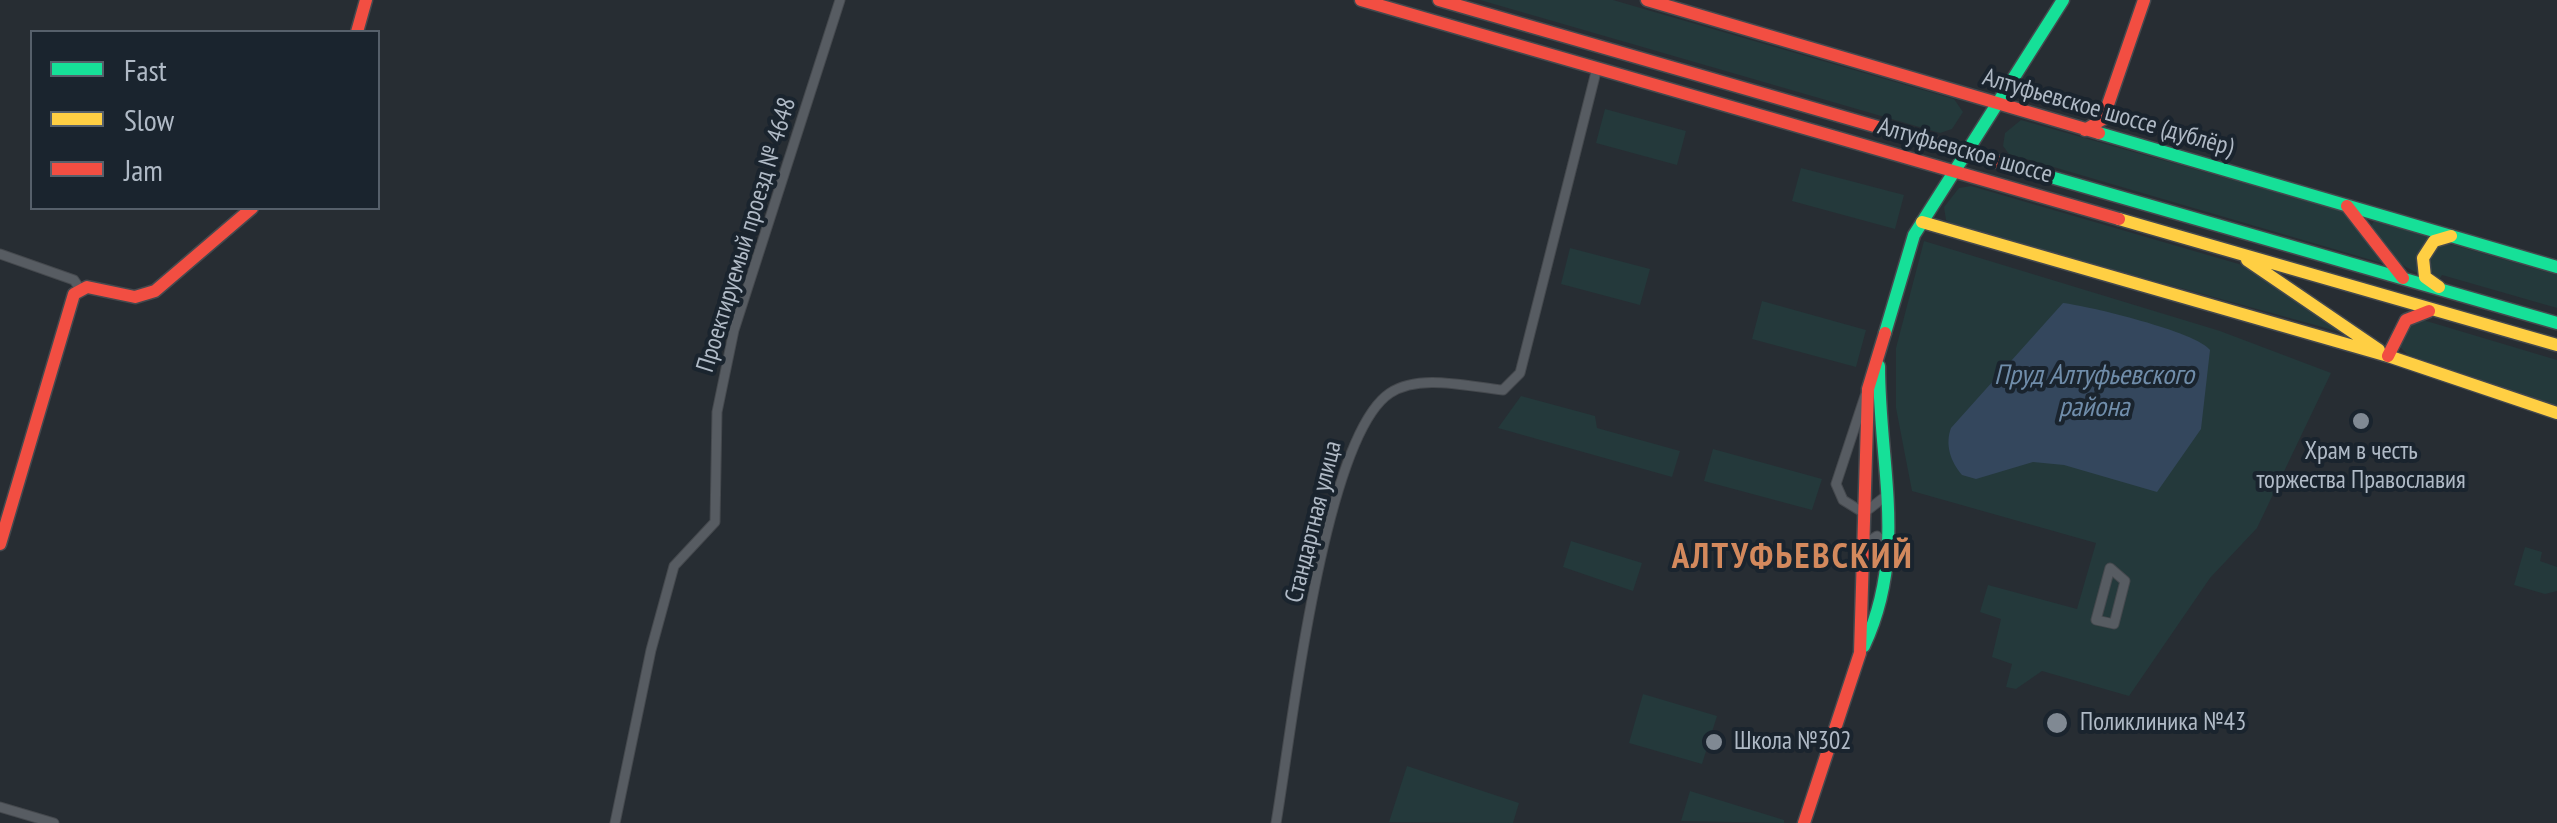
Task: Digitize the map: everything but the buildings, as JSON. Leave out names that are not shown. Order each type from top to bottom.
[{"type":"main road","points":[[358,30],[366,0]]},
{"type":"main road","name":"Алтуфьевское шоссе","points":[[1362,0],[2557,345]]},
{"type":"main road","name":"Алтуфьевское шоссе","points":[[1439,0],[2557,323]]},
{"type":"main road","name":"Алтуфьевское шоссе (дублёр)","points":[[1647,0],[2557,267]]},
{"type":"main road","points":[[1860,652],[1868,389],[1910,245],[2062,0]]},
{"type":"main road","points":[[2085,130],[2103,119],[2144,0]]},
{"type":"main road","points":[[2111,99],[2111,121],[2124,142]]},
{"type":"main road","points":[[2347,206],[2403,278]]},
{"type":"main road","points":[[0,542],[70,305],[80,288],[135,297],[154,291],[250,210]]},
{"type":"main road","points":[[1922,222],[2351,339],[2388,356],[2557,412]]},
{"type":"main road","points":[[2446,290],[2425,276],[2423,258],[2434,241],[2454,236]]},
{"type":"main road","points":[[2227,249],[2351,339]]},
{"type":"main road","points":[[2388,356],[2407,318],[2416,312],[2440,311]]},
{"type":"main road","points":[[1804,823],[1860,652],[1882,606],[1890,549],[1879,398],[1884,332]]},
{"type":"street","name":"Проектируемый проезд № 4648","points":[[615,823],[650,650],[674,566],[715,522],[717,412],[734,330],[840,0]]},
{"type":"street","name":"Стандартная улица","points":[[1276,823],[1321,562],[1357,434],[1392,392],[1426,382],[1502,390],[1520,373],[1596,68]]},
{"type":"street","points":[[0,254],[74,280],[80,288]]},
{"type":"street","points":[[1868,389],[1836,484],[1843,500],[1864,512],[1879,505],[1888,492]]},
{"type":"street","points":[[1863,545],[1876,536],[1890,549]]},
{"type":"street","points":[[2110,568],[2125,581],[2114,624],[2096,620],[2099,610],[2110,568]]},
{"type":"street","points":[[0,807],[54,823]]},
{"type":"green space","points":[[1480,0],[1613,0],[1954,99],[1963,112],[1952,129],[1940,133]]},
{"type":"green space","points":[[1605,109],[1686,131],[1677,165],[1596,143]]},
{"type":"green space","points":[[2021,120],[2342,211],[2385,264],[2009,154],[2003,146],[2005,133]]},
{"type":"green space","points":[[1801,168],[1904,195],[1895,229],[1792,201]]},
{"type":"green space","points":[[1971,186],[2249,267],[2344,333],[1959,227],[1946,220],[1944,207],[1959,188]]},
{"type":"green space","points":[[2374,221],[2432,238],[2419,274],[2395,261],[2371,226]]},
{"type":"green space","points":[[1924,241],[2220,331],[2331,373],[2257,528],[2210,578],[2129,696],[2042,671],[2016,689],[2006,687],[2012,664],[1992,657],[2001,619],[1980,612],[1988,585],[2077,609],[2096,543],[1912,491],[1896,408],[1896,348]]},
{"type":"green space","points":[[2443,242],[2557,275],[2557,308],[2442,275],[2439,280],[2426,266],[2431,249]]},
{"type":"green space","points":[[1570,248],[1650,269],[1640,305],[1561,284]]},
{"type":"green space","points":[[1762,301],[1866,330],[1856,367],[1752,339]]},
{"type":"green space","points":[[2423,320],[2557,360],[2557,405],[2408,355],[2400,347],[2400,335],[2414,321]]},
{"type":"green space","points":[[1521,396],[1595,416],[1597,428],[1680,451],[1672,477],[1498,428]]},
{"type":"green space","points":[[1713,449],[1822,479],[1812,510],[1704,481]]},
{"type":"green space","points":[[1571,541],[1642,563],[1633,591],[1563,567]]},
{"type":"green space","points":[[2525,547],[2542,552],[2540,561],[2557,567],[2557,591],[2545,594],[2514,585]]},
{"type":"green space","points":[[1643,694],[1717,716],[1702,764],[1629,743]]},
{"type":"green space","points":[[1407,766],[1519,803],[1513,823],[1389,822]]},
{"type":"green space","points":[[1690,791],[1784,820],[1784,823],[1681,821]]},
{"type":"water","name":"Пруд Алтуфьевского района","points":[[2063,303],[2165,328],[2210,350],[2201,429],[2157,492],[2064,465],[2033,462],[1976,479],[1962,475],[1954,464],[1949,446],[1951,428]]},
{"type":"traffic: fast","points":[[1885,333],[1914,235],[2063,0]]},
{"type":"traffic: fast","points":[[2099,133],[2557,267]]},
{"type":"traffic: fast","points":[[2023,169],[2557,323]]},
{"type":"traffic: fast","points":[[1864,646],[1885,577],[1888,542],[1879,366]]},
{"type":"traffic: slow","points":[[2119,219],[2557,345]]},
{"type":"traffic: slow","points":[[1922,222],[2388,356],[2557,413]]},
{"type":"traffic: slow","points":[[2439,287],[2425,277],[2423,258],[2434,241],[2451,236]]},
{"type":"traffic: slow","points":[[2247,260],[2379,350]]},
{"type":"traffic: jam","points":[[358,30],[366,0]]},
{"type":"traffic: jam","points":[[1361,0],[2119,219]]},
{"type":"traffic: jam","points":[[1439,0],[2023,169]]},
{"type":"traffic: jam","points":[[1647,0],[2099,133]]},
{"type":"traffic: jam","points":[[2085,130],[2103,119],[2144,0]]},
{"type":"traffic: jam","points":[[2347,206],[2403,278]]},
{"type":"traffic: jam","points":[[0,544],[74,294],[87,287],[135,297],[155,291],[250,210]]},
{"type":"traffic: jam","points":[[2388,356],[2406,320],[2429,311]]},
{"type":"traffic: jam","points":[[1804,823],[1860,653],[1868,389],[1885,333]]},
{"type":"place","name":"Храм в честь торжества Православия","points":[[2361,421]]},
{"type":"place","name":"Поликлиника №43","points":[[2057,723]]},
{"type":"place","name":"Школа №302","points":[[1714,742]]},
{"type":"district","name":"АЛТУФЬЕВСКИЙ","points":[[1793,558]]}]
